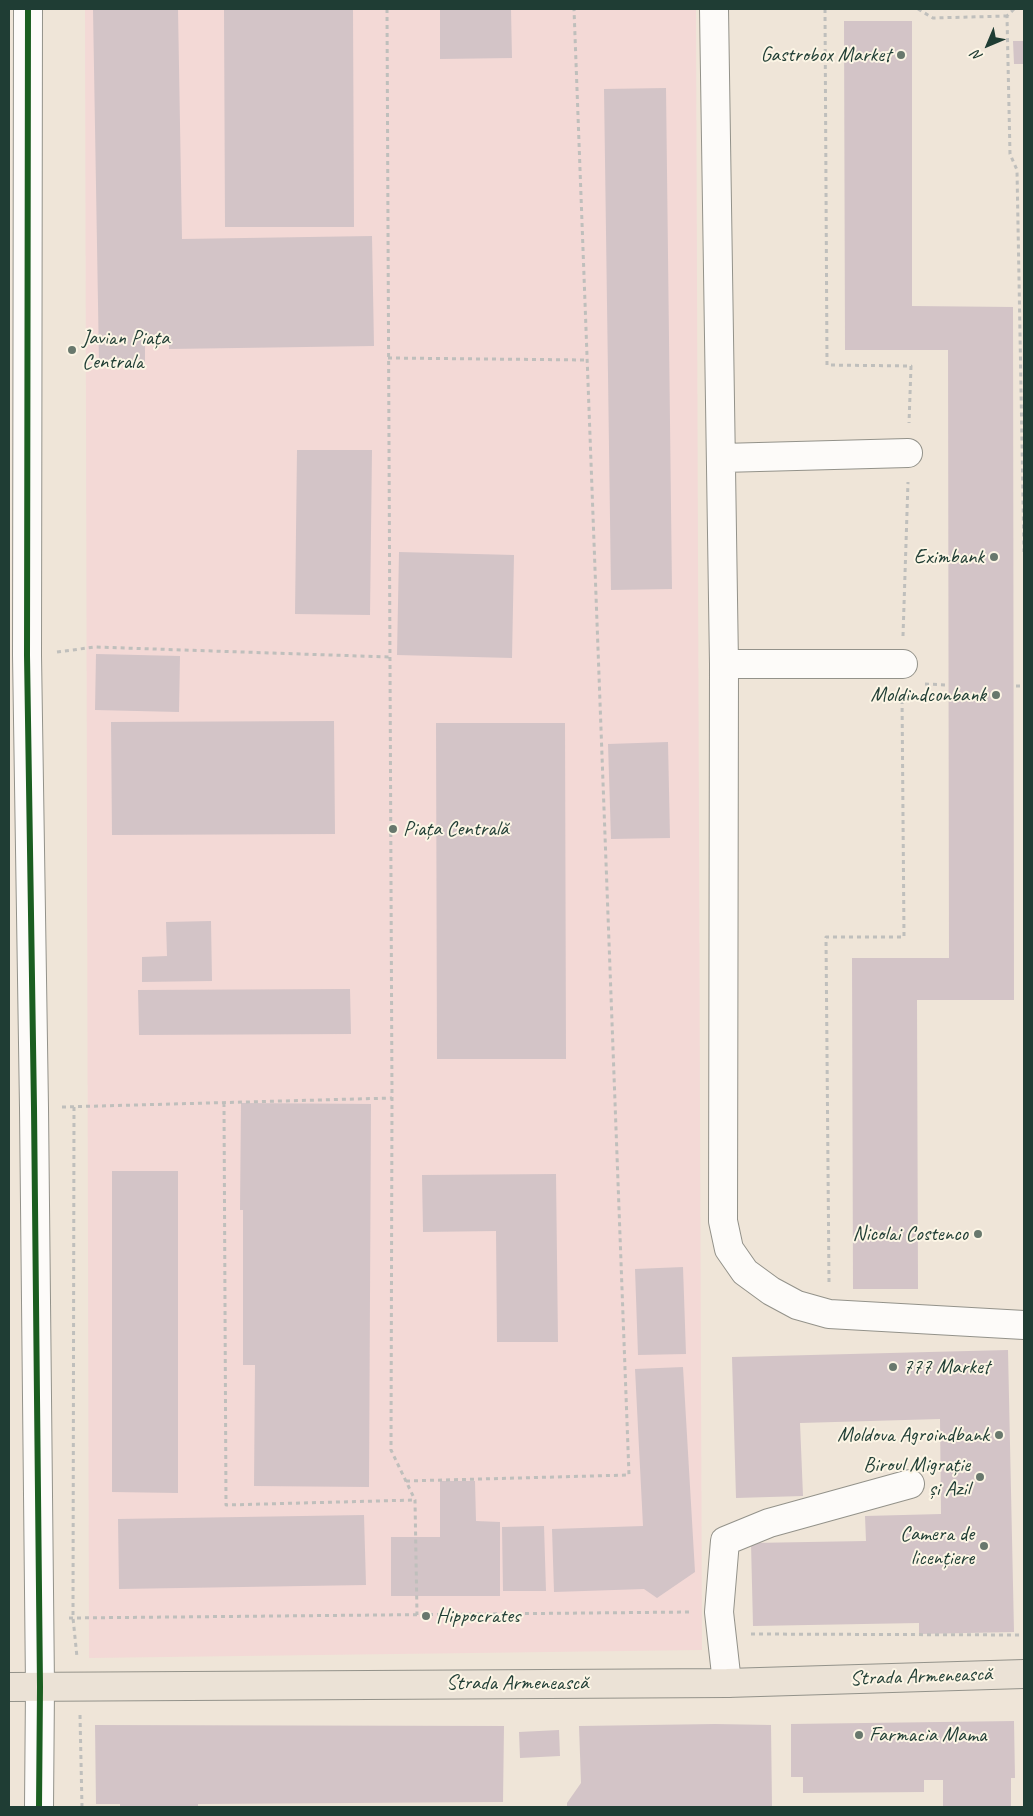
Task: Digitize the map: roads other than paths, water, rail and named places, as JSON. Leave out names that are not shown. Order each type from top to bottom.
[{"type":"main road","name":"Strada Armenească","points":[[9,1687],[728,1682],[1024,1674]]},
{"type":"street","points":[[28,9],[19,251],[18,656],[34,1108],[40,1619],[39,1807]]},
{"type":"street","points":[[714,9],[724,664],[723,1222],[729,1249],[745,1272],[771,1291],[797,1305],[829,1314],[1024,1325]]},
{"type":"street","points":[[722,458],[908,453]]},
{"type":"street","points":[[724,664],[902,674]]},
{"type":"street","points":[[728,1682],[719,1612],[725,1541],[769,1523],[910,1484]]},
{"type":"place","name":"Gastrobox Market","points":[[901,55]]},
{"type":"place","name":"Javian Piața Centrala","points":[[72,350]]},
{"type":"place","name":"Eximbank","points":[[994,557]]},
{"type":"place","name":"Moldindconbank","points":[[996,695]]},
{"type":"place","name":"Piața Centrală","points":[[393,829]]},
{"type":"place","name":"Nicolai Costenco","points":[[978,1234]]},
{"type":"place","name":"777 Market","points":[[893,1367]]},
{"type":"place","name":"Moldova Agroindbank","points":[[999,1435]]},
{"type":"place","name":"Biroul Migrație și Azil","points":[[980,1477]]},
{"type":"place","name":"Camera de licențiere","points":[[984,1546]]},
{"type":"place","name":"Hippocrates","points":[[426,1616]]},
{"type":"place","name":"Farmacia Mama","points":[[859,1735]]}]
